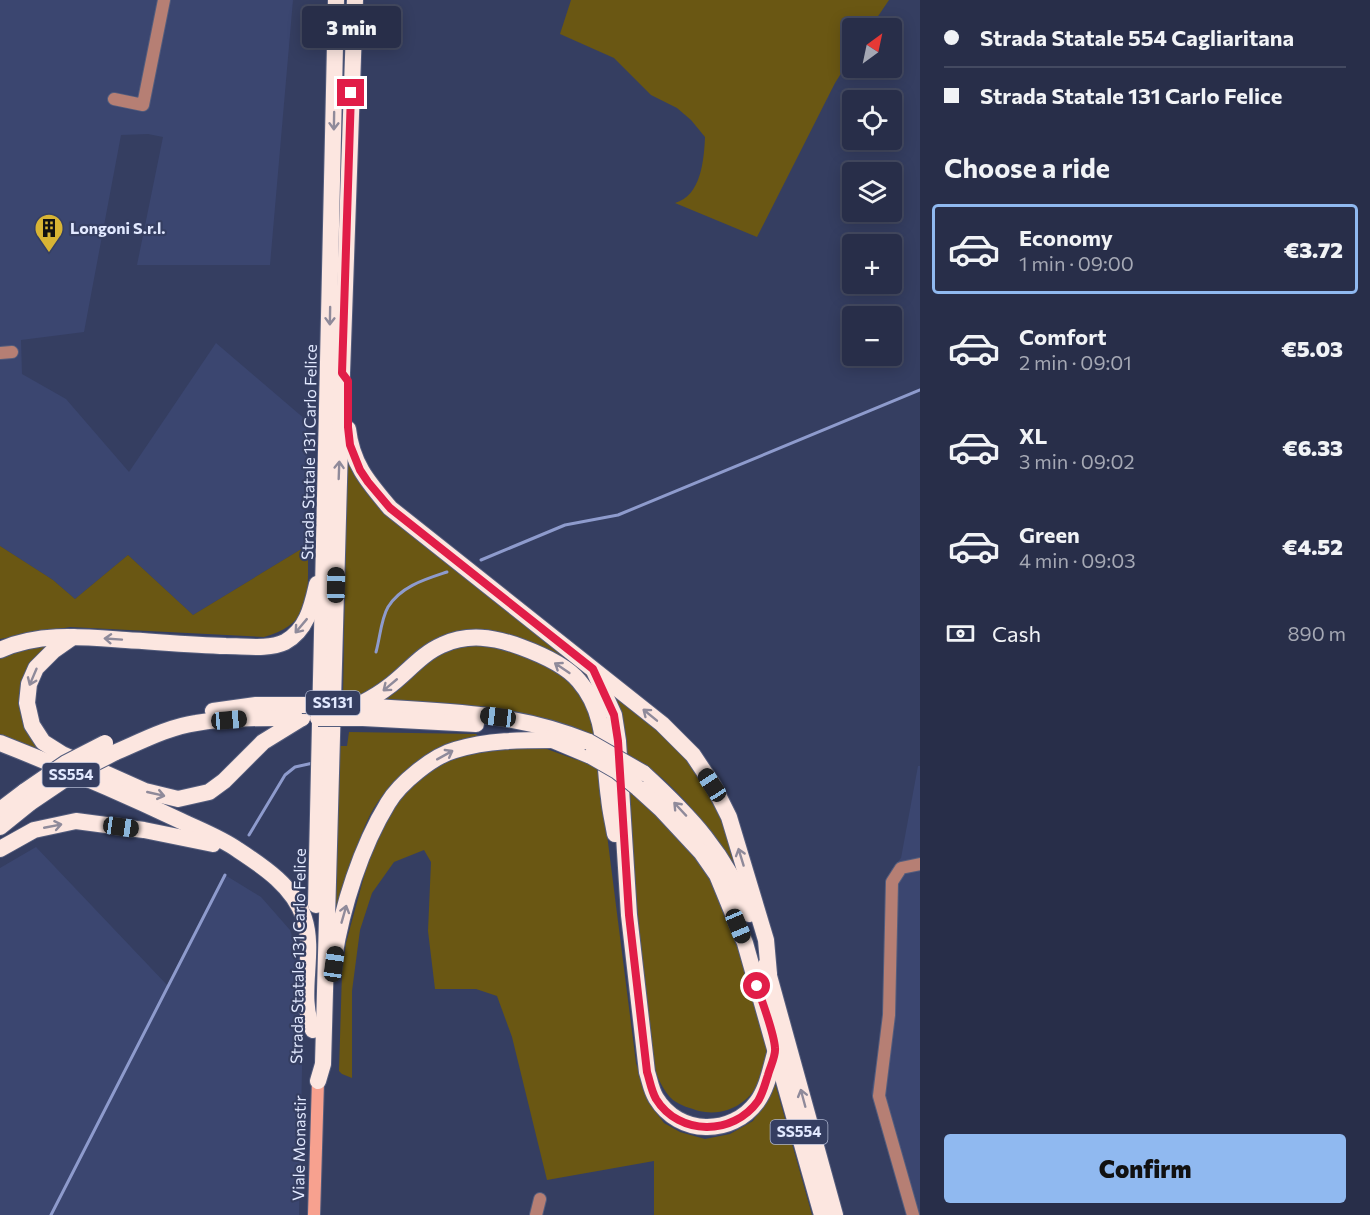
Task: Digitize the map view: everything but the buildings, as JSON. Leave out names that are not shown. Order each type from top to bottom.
[{"type":"highway","name":"Strada Statale 131 Carlo Felice","points":[[318,1081],[323,1064],[319,1031],[325,551],[336,0]]},
{"type":"highway","name":"Strada Statale 131 Carlo Felice","points":[[319,1031],[354,0]]},
{"type":"highway","points":[[342,373],[348,381],[350,445],[360,470],[390,508],[662,724],[693,755],[729,817],[766,939],[769,974]]},
{"type":"highway","points":[[0,650],[40,638],[73,636],[194,645],[263,647],[285,642],[300,629],[310,614],[325,551]]},
{"type":"highway","points":[[73,636],[36,668],[29,684],[27,703],[32,725],[44,742],[62,754],[145,791],[178,799],[209,792],[224,781],[263,742],[307,713]]},
{"type":"highway","points":[[360,712],[410,668],[440,646],[466,636],[501,639],[532,651],[579,680],[598,713],[604,741],[609,798],[629,915]]},
{"type":"highway","points":[[593,669],[614,715],[618,741],[629,915],[647,1072],[652,1090],[663,1108],[687,1124],[713,1127],[737,1120],[758,1100],[776,1050]]},
{"type":"highway","name":"SS554","points":[[360,712],[508,726],[590,749]]},
{"type":"highway","name":"SS554","points":[[0,810],[71,775],[109,748],[195,723],[307,713],[461,712],[517,719],[568,733],[678,805],[719,855],[734,879],[769,974],[835,1215]]},
{"type":"highway","points":[[0,742],[161,812],[237,849],[282,883],[296,900],[305,919],[308,938],[306,1017],[319,1031],[331,1017],[334,964],[343,918],[366,845],[389,800],[419,770],[453,750],[498,740],[555,740]]},
{"type":"highway","name":"SS554","points":[[641,781],[661,809],[701,852],[717,875],[745,943],[822,1215]]},
{"type":"highway","name":"SS554","points":[[0,827],[28,796]]},
{"type":"highway","points":[[0,849],[34,830],[76,821],[144,830],[237,849]]},
{"type":"main road","name":"Viale Monastir","points":[[314,1215],[318,1081]]},
{"type":"street","points":[[114,99],[143,105],[164,0]]},
{"type":"street","points":[[913,1215],[879,1096],[889,1015],[892,882],[901,868],[920,864]]},
{"type":"street","points":[[536,1215],[540,1200]]},
{"type":"shaded area","points":[[0,0],[293,0],[270,265],[137,265],[163,137],[148,134],[121,135],[84,332],[21,340],[22,374],[66,399],[129,472],[216,343],[306,420],[308,545],[193,615],[128,555],[75,599],[53,580],[0,546]]},
{"type":"shaded area","points":[[571,0],[889,0],[877,18],[842,18],[842,72],[757,237],[675,203],[691,193],[696,185],[704,156],[705,137],[677,108],[651,95],[614,58],[560,34]]},
{"type":"shaded area","points":[[347,454],[357,476],[588,673],[607,706],[581,676],[461,631],[374,691],[356,699],[343,698]]},
{"type":"shaded area","points":[[308,545],[307,590],[301,613],[293,623],[281,631],[264,637],[70,627],[0,639],[0,546],[53,580],[75,599],[128,555],[193,615]]},
{"type":"shaded area","points":[[49,641],[21,697],[59,758],[0,736],[0,655]]},
{"type":"shaded area","points":[[474,645],[512,649],[561,674],[587,699],[596,719],[605,819],[636,1063],[649,1103],[664,1123],[680,1132],[705,1139],[730,1134],[753,1121],[775,1083],[812,1215],[654,1215],[654,1161],[547,1180],[512,1037],[497,996],[476,989],[435,989],[428,931],[431,862],[424,850],[394,862],[372,893],[360,930],[352,991],[352,1078],[339,1071],[342,973],[346,943],[373,843],[401,794],[431,767],[457,754],[507,745],[544,748],[577,760],[578,730],[533,716],[492,707],[380,703],[435,656]]},
{"type":"shaded area","points":[[612,693],[669,740],[696,770],[722,817],[747,884],[708,828],[686,802],[662,778],[623,751]]},
{"type":"shaded area","points":[[349,732],[476,734],[478,736],[450,743],[425,755],[382,796],[370,815],[359,840],[335,924],[339,746],[347,746]]},
{"type":"shaded area","points":[[918,766],[920,766],[920,1215],[907,1215],[871,1093],[884,1021],[885,948],[891,870],[901,858]]},
{"type":"shaded area","points":[[626,789],[671,827],[707,869],[734,930],[767,1050],[766,1066],[756,1088],[749,1097],[731,1108],[710,1112],[679,1104],[666,1092],[652,1065]]},
{"type":"shaded area","points":[[36,847],[168,986],[225,875],[261,897],[290,930],[304,973],[299,1215],[0,1215],[0,868]]},
{"type":"waterway","points":[[481,560],[565,525],[618,515],[920,390]]},
{"type":"waterway","points":[[376,652],[384,617],[393,600],[415,584],[447,572]]},
{"type":"waterway","points":[[249,835],[285,775],[295,767],[313,763]]},
{"type":"waterway","points":[[51,1215],[225,875]]},
{"type":"place","name":"Longoni S.r.l.","points":[[49,254]]},
{"type":"route","points":[[351,93],[342,373],[348,381],[350,445],[360,470],[390,508],[593,669],[614,715],[618,741],[629,915],[647,1072],[657,1100],[674,1117],[687,1124],[713,1127],[737,1120],[758,1100],[776,1050],[757,986]]}]
